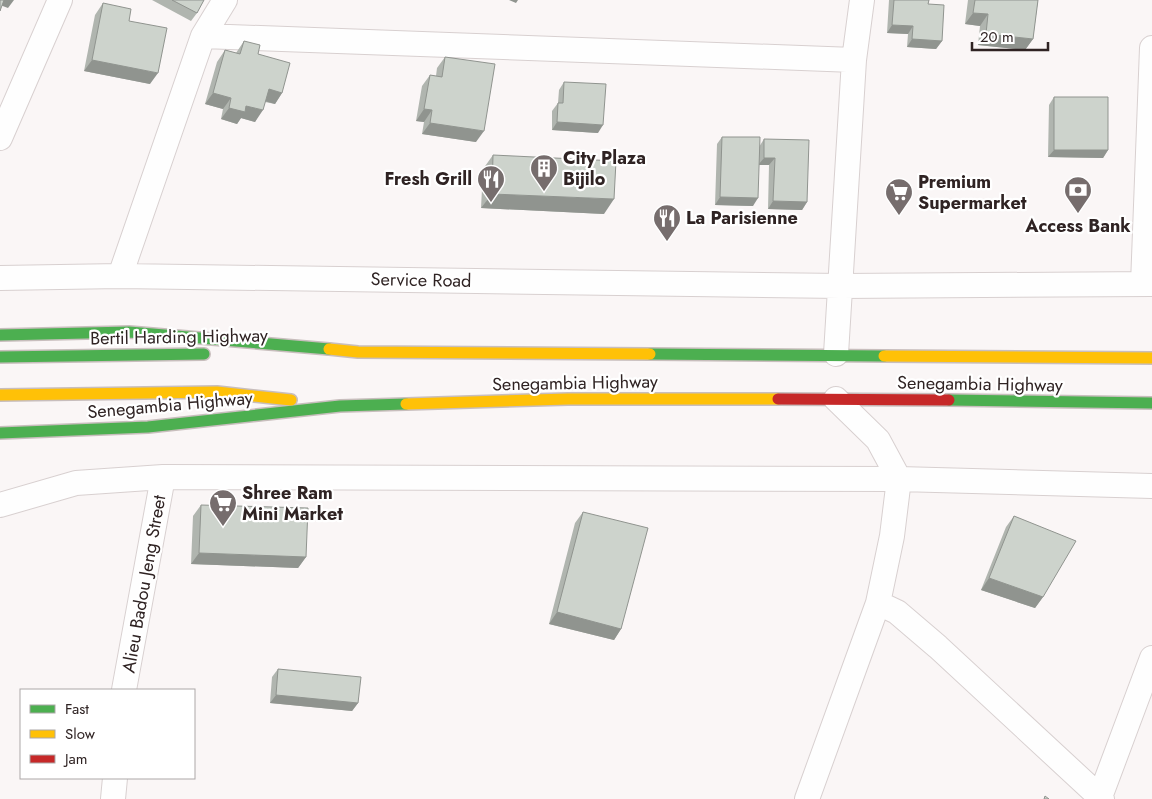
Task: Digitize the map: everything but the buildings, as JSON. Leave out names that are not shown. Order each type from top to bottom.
[{"type":"main road","name":"Senegambia Highway","points":[[0,335],[129,332],[358,352],[836,354],[1152,358]]},
{"type":"main road","name":"Bertil Harding Highway","points":[[239,353],[358,352]]},
{"type":"main road","name":"Bertil Harding Highway","points":[[0,357],[219,354]]},
{"type":"main road","points":[[0,395],[217,392],[340,406]]},
{"type":"main road","name":"Senegambia Highway","points":[[0,433],[148,427],[340,406],[632,398],[1152,403]]},
{"type":"street","points":[[0,138],[60,0]]},
{"type":"street","points":[[120,276],[203,36],[225,0]]},
{"type":"street","points":[[836,354],[854,60],[862,0]]},
{"type":"street","points":[[203,36],[854,60]]},
{"type":"street","points":[[1148,284],[1152,48]]},
{"type":"street","name":"Service Road","points":[[0,278],[120,276],[841,286],[1148,284]]},
{"type":"street","points":[[807,799],[878,604],[892,536],[899,479],[878,440],[836,399]]},
{"type":"street","points":[[0,505],[76,483],[163,477],[899,479],[1152,486]]},
{"type":"street","name":"Alieu Badou Jeng Street","points":[[124,689],[163,477]]},
{"type":"street","points":[[878,604],[897,612],[938,647],[1101,798],[1152,658]]},
{"type":"street","points":[[113,799],[115,779]]},
{"type":"traffic: fast","points":[[0,335],[129,332],[329,349]]},
{"type":"traffic: fast","points":[[0,357],[204,354]]},
{"type":"traffic: fast","points":[[650,354],[884,356]]},
{"type":"traffic: fast","points":[[949,400],[1152,403]]},
{"type":"traffic: fast","points":[[0,433],[148,427],[340,406],[406,404]]},
{"type":"traffic: slow","points":[[329,349],[358,352],[650,354]]},
{"type":"traffic: slow","points":[[884,356],[1152,358]]},
{"type":"traffic: slow","points":[[0,395],[217,392],[291,400]]},
{"type":"traffic: slow","points":[[406,404],[568,399],[778,399]]},
{"type":"traffic: jam","points":[[778,399],[949,400]]},
{"type":"place","name":"City Plaza Bijilo","points":[[544,192]]},
{"type":"place","name":"Fresh Grill","points":[[491,203]]},
{"type":"place","name":"Access Bank","points":[[1078,214]]},
{"type":"place","name":"Premium Supermarket","points":[[899,216]]},
{"type":"place","name":"La Parisienne","points":[[667,242]]},
{"type":"place","name":"Shree Ram Mini Market","points":[[223,527]]}]
